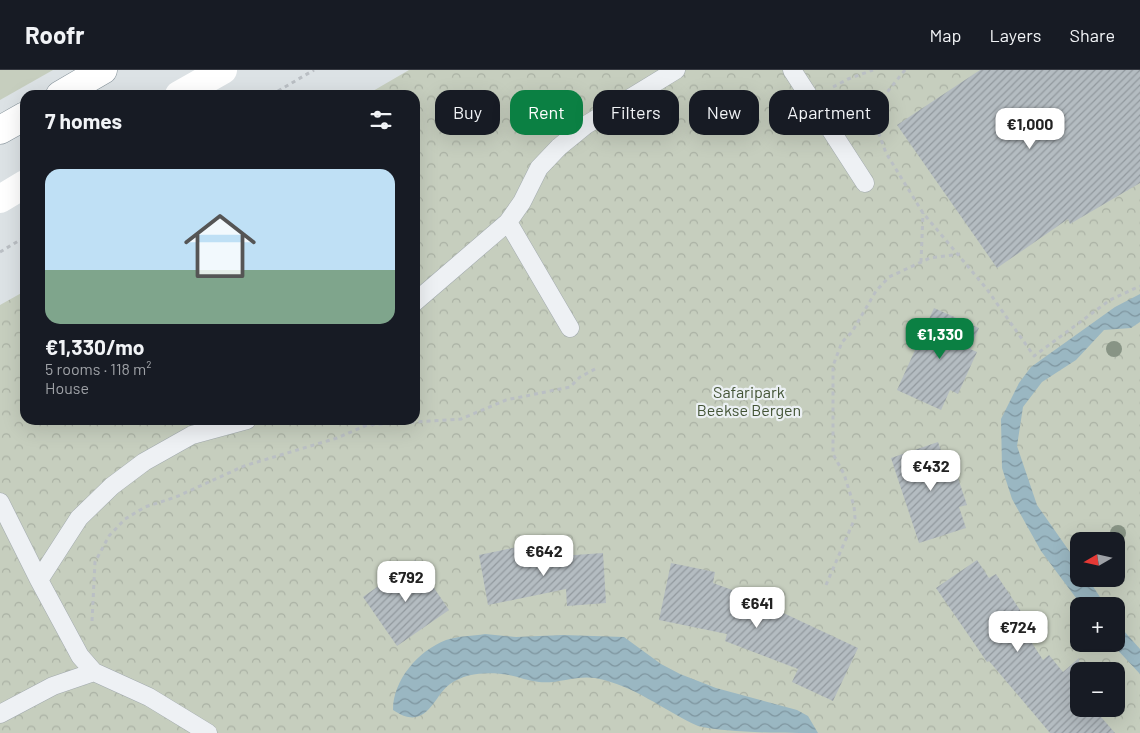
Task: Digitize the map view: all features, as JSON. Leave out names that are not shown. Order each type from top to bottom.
[{"type":"main road","points":[[69,90],[103,70]]},
{"type":"main road","points":[[188,90],[223,70]]},
{"type":"main road","points":[[0,130],[20,119]]},
{"type":"main road","points":[[0,198],[20,187]]},
{"type":"lane","points":[[420,297],[508,222],[522,202],[539,168],[559,147],[586,125],[676,70]]},
{"type":"lane","points":[[792,70],[804,90]]},
{"type":"lane","points":[[834,135],[865,183]]},
{"type":"lane","points":[[508,222],[570,328]]},
{"type":"lane","points":[[39,580],[79,518],[131,472],[144,462],[192,435],[229,425]]},
{"type":"lane","points":[[0,502],[80,656],[94,672],[149,697],[208,733]]},
{"type":"lane","points":[[0,714],[53,686],[94,672]]},
{"type":"path","points":[[280,90],[314,70]]},
{"type":"path","points":[[831,90],[848,79],[873,70]]},
{"type":"path","points":[[905,70],[884,96],[877,109],[879,134],[886,153],[923,213],[960,254],[1034,356],[1110,300],[1140,286]]},
{"type":"path","points":[[921,262],[923,213]]},
{"type":"path","points":[[0,252],[20,240]]},
{"type":"path","points":[[826,585],[855,518],[854,506],[844,474],[833,454],[833,366],[842,342],[852,332],[876,291],[889,277],[930,258],[960,254]]},
{"type":"path","points":[[420,422],[461,419],[506,400],[570,387],[580,377],[595,369]]},
{"type":"path","points":[[71,639],[92,623],[95,562],[109,536],[124,519],[145,507],[176,497],[244,466],[337,438],[367,425]]},
{"type":"green space","points":[[0,70],[53,70],[0,100]]},
{"type":"green space","name":"Safaripark Beekse Bergen","points":[[409,70],[1140,70],[1140,733],[0,733],[0,305],[20,294],[20,425],[420,425],[420,90],[375,90]]},
{"type":"water","points":[[1140,294],[1140,322],[1131,328],[1104,330],[1076,360],[1042,382],[1023,407],[1017,446],[1037,505],[1070,552],[1070,588],[1094,588],[1100,597],[1075,597],[1041,551],[1012,499],[1002,468],[1001,419],[1019,383],[1031,367],[1115,307]]},
{"type":"water","points":[[1125,632],[1140,649],[1140,674],[1119,652],[1125,652]]},
{"type":"water","points":[[485,634],[516,637],[563,635],[624,637],[661,664],[680,674],[716,688],[797,710],[808,716],[818,733],[773,733],[698,726],[623,686],[588,677],[546,682],[502,674],[486,673],[471,675],[450,684],[428,710],[421,715],[414,717],[405,716],[393,710],[397,688],[402,678],[426,651],[446,640]]},
{"type":"building","points":[[980,70],[1140,70],[1140,183],[1070,224],[1068,219],[997,268],[897,125]]},
{"type":"building","points":[[934,308],[979,328],[970,349],[977,352],[958,394],[950,390],[941,410],[897,390]]},
{"type":"building","points":[[938,442],[945,463],[952,460],[967,505],[959,507],[966,528],[919,543],[891,458]]},
{"type":"building","points":[[517,547],[519,559],[603,553],[606,603],[567,606],[566,589],[488,605],[479,555]]},
{"type":"building","points":[[415,560],[449,610],[397,646],[363,597]]},
{"type":"building","points":[[977,560],[989,578],[996,574],[1022,613],[1015,617],[1043,660],[1049,655],[1063,672],[1070,666],[1070,717],[1101,717],[1115,733],[1050,733],[989,661],[987,662],[936,588]]},
{"type":"building","points":[[671,563],[715,572],[713,583],[779,607],[777,610],[858,648],[833,701],[792,682],[798,669],[725,641],[727,634],[659,620]]}]
